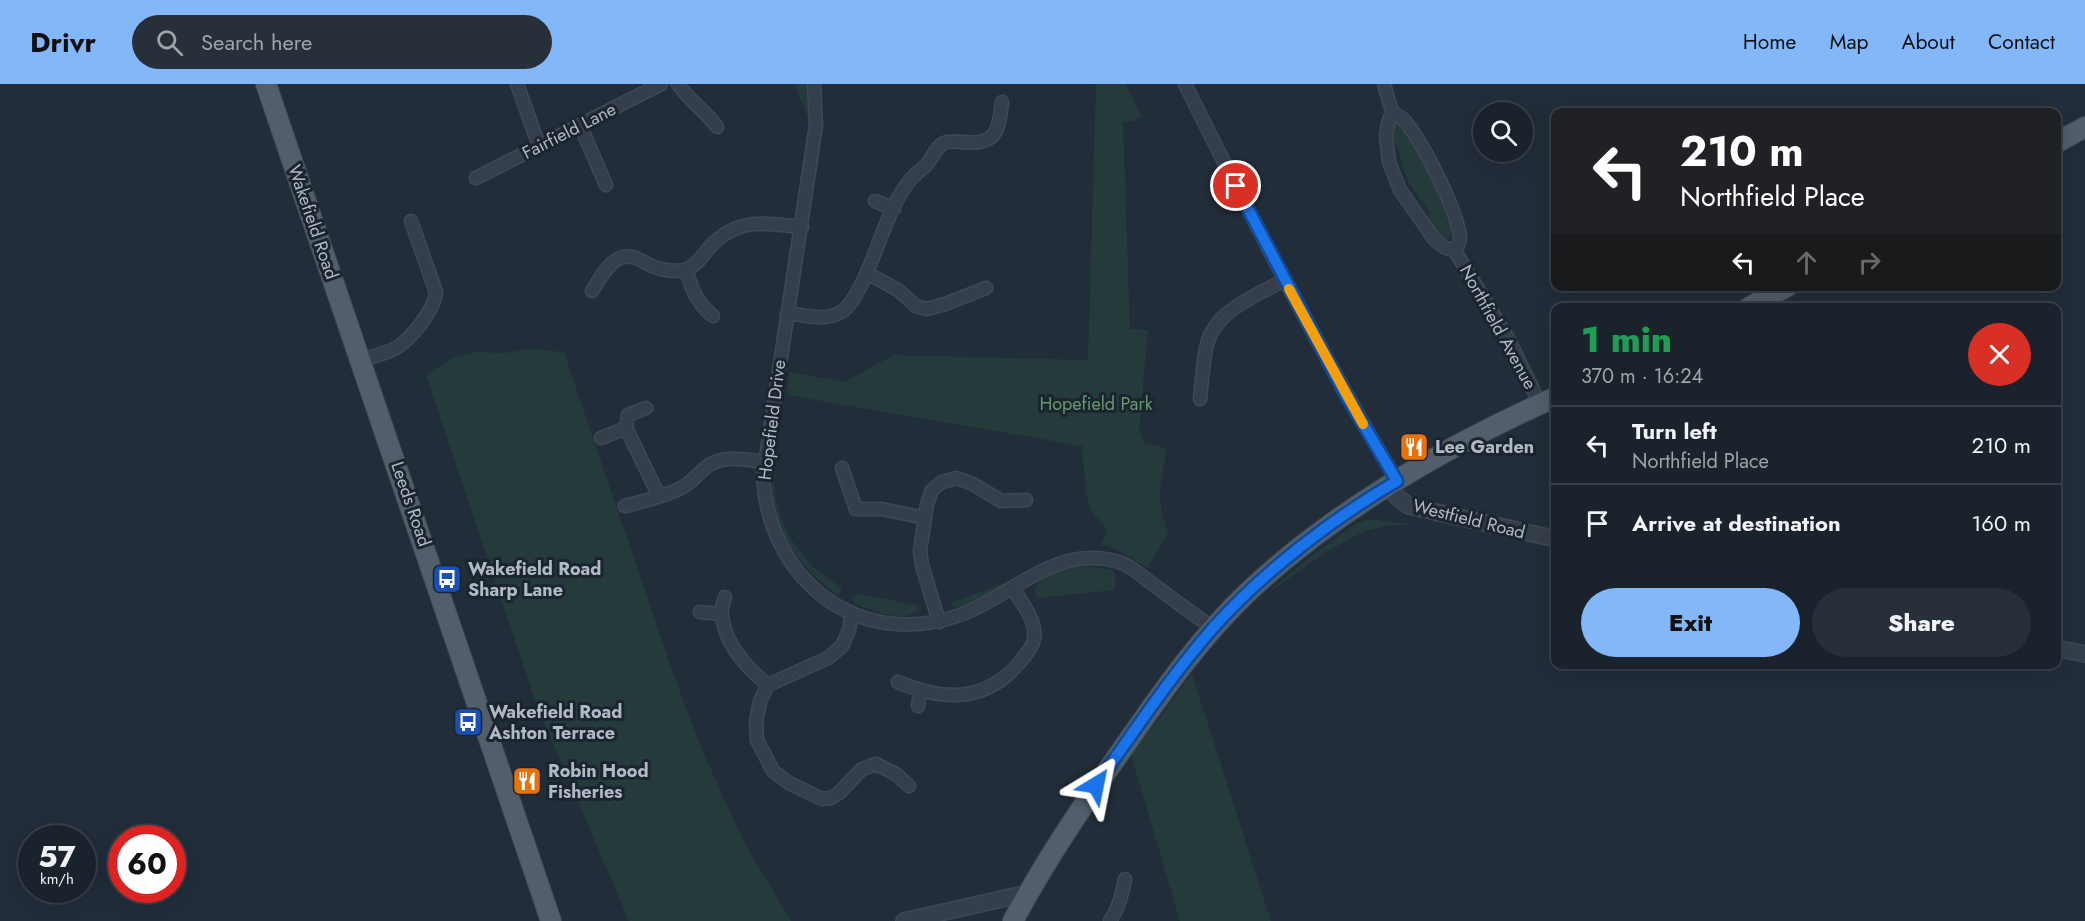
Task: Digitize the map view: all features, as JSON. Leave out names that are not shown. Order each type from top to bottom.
[{"type":"main road","name":"Wakefield Road","points":[[266,84],[361,360]]},
{"type":"main road","points":[[2061,140],[2085,127]]},
{"type":"main road","points":[[1757,303],[1779,291]]},
{"type":"main road","name":"Leeds Road","points":[[361,360],[551,921]]},
{"type":"main road","points":[[1013,921],[1051,853],[1096,785],[1183,665],[1213,628],[1246,594],[1282,562],[1394,483],[1474,437],[1548,400]]},
{"type":"street","points":[[517,84],[539,146]]},
{"type":"street","name":"Fairfield Lane","points":[[476,178],[661,84]]},
{"type":"street","points":[[678,84],[717,127]]},
{"type":"street","name":"Hopefield Drive","points":[[814,84],[816,125],[764,462],[764,497],[769,519],[785,554],[806,582],[830,601],[852,614],[888,623],[939,622],[972,610],[1049,569],[1069,561],[1090,557],[1108,559],[1126,565],[1213,628]]},
{"type":"street","points":[[1185,84],[1284,280],[1394,483]]},
{"type":"street","name":"Northfield Avenue","points":[[1384,84],[1392,112],[1386,136],[1389,162],[1400,190],[1435,240],[1444,247],[1455,250],[1548,400]]},
{"type":"street","points":[[787,313],[819,317],[842,312],[852,302],[867,273],[902,190],[912,177],[930,161],[935,150],[942,144],[950,140],[975,143],[989,139],[998,131],[1002,102]]},
{"type":"street","name":"Northfield Avenue","points":[[1392,112],[1401,117],[1411,129],[1437,177],[1460,237],[1455,250]]},
{"type":"street","points":[[580,125],[606,185]]},
{"type":"street","points":[[875,201],[894,209]]},
{"type":"street","points":[[361,360],[394,350],[403,344],[432,308],[435,300],[436,292],[411,221]]},
{"type":"street","points":[[592,291],[618,258],[630,256],[666,270],[686,270],[698,262],[718,238],[732,229],[764,223],[801,227]]},
{"type":"street","points":[[686,270],[694,295],[702,307],[713,316]]},
{"type":"street","points":[[867,273],[898,290],[916,306],[927,309],[986,288]]},
{"type":"street","points":[[1200,399],[1207,344],[1216,324],[1235,308],[1284,280]]},
{"type":"street","points":[[629,398],[640,409],[628,415],[626,428],[659,496]]},
{"type":"street","points":[[601,438],[626,428]]},
{"type":"street","points":[[625,506],[677,490],[694,481],[705,468],[717,460],[740,459],[764,462]]},
{"type":"street","points":[[842,468],[856,509],[891,511],[926,518]]},
{"type":"street","points":[[939,622],[920,552],[927,504],[932,490],[942,482],[957,478],[973,484],[1001,501],[1026,500]]},
{"type":"street","name":"Westfield Road","points":[[1394,483],[1397,497],[1409,506],[1551,538]]},
{"type":"street","points":[[898,682],[920,691],[964,695],[988,690],[1004,679],[1016,667],[1035,640],[1027,610],[1013,589]]},
{"type":"street","points":[[724,597],[721,614],[726,633],[750,670],[768,685]]},
{"type":"street","points":[[700,612],[721,614]]},
{"type":"street","points":[[852,614],[849,630],[842,646],[828,658],[768,685],[760,701],[756,722],[757,740],[773,771],[789,783],[822,799],[831,798],[839,793],[862,769],[876,764],[896,774],[909,786]]},
{"type":"street","points":[[2061,649],[2085,654]]},
{"type":"street","points":[[918,706],[920,691]]},
{"type":"street","points":[[1110,921],[1119,904],[1125,879]]},
{"type":"street","points":[[904,921],[1028,893]]},
{"type":"green space","points":[[794,84],[807,84],[809,120]]},
{"type":"green space","name":"Hopefield Park","points":[[1096,84],[1126,84],[1141,116],[1134,121],[1123,122],[1130,329],[1148,330],[1139,430],[1145,444],[1167,448],[1160,501],[1168,533],[1148,568],[1111,547],[1101,545],[1108,531],[1092,512],[1086,495],[1082,446],[787,395],[789,372],[844,382],[894,355],[1088,360]]},
{"type":"green space","points":[[1400,123],[1417,148],[1440,192],[1450,221],[1452,235],[1449,239],[1444,239],[1430,224],[1429,211],[1404,172],[1398,147],[1393,140],[1394,126]]},
{"type":"green space","points":[[530,349],[564,352],[674,676],[703,752],[743,840],[791,921],[629,921],[537,706],[426,375],[451,359],[476,352],[505,353]]},
{"type":"green space","points":[[778,407],[773,478],[780,515],[797,548],[824,576],[841,587],[838,595],[811,572],[794,552],[782,531],[775,510],[771,463]]},
{"type":"green space","points":[[1369,519],[1412,524],[1377,528],[1353,537],[1256,602],[1355,524]]},
{"type":"green space","points":[[1083,566],[1113,570],[1116,579],[1114,590],[1039,598],[1035,595],[1038,583],[1044,578],[1060,571]]},
{"type":"green space","points":[[1018,577],[974,603],[956,607],[949,604]]},
{"type":"green space","points":[[858,594],[917,605],[919,609],[904,616],[888,615],[855,604],[852,598]]},
{"type":"green space","points":[[1192,674],[1271,921],[1180,921],[1131,755]]},
{"type":"slow traffic","points":[[1289,289],[1363,424]]},
{"type":"place","name":"Lee Garden","points":[[1414,447]]},
{"type":"place","name":"Wakefield Road Sharp Lane","points":[[447,579]]},
{"type":"place","name":"Wakefield Road Ashton Terrace","points":[[468,722]]},
{"type":"place","name":"Robin Hood Fisheries","points":[[527,781]]},
{"type":"route","points":[[1096,785],[1183,665],[1213,628],[1246,594],[1282,562],[1327,528],[1397,481],[1347,397],[1236,186]]}]
